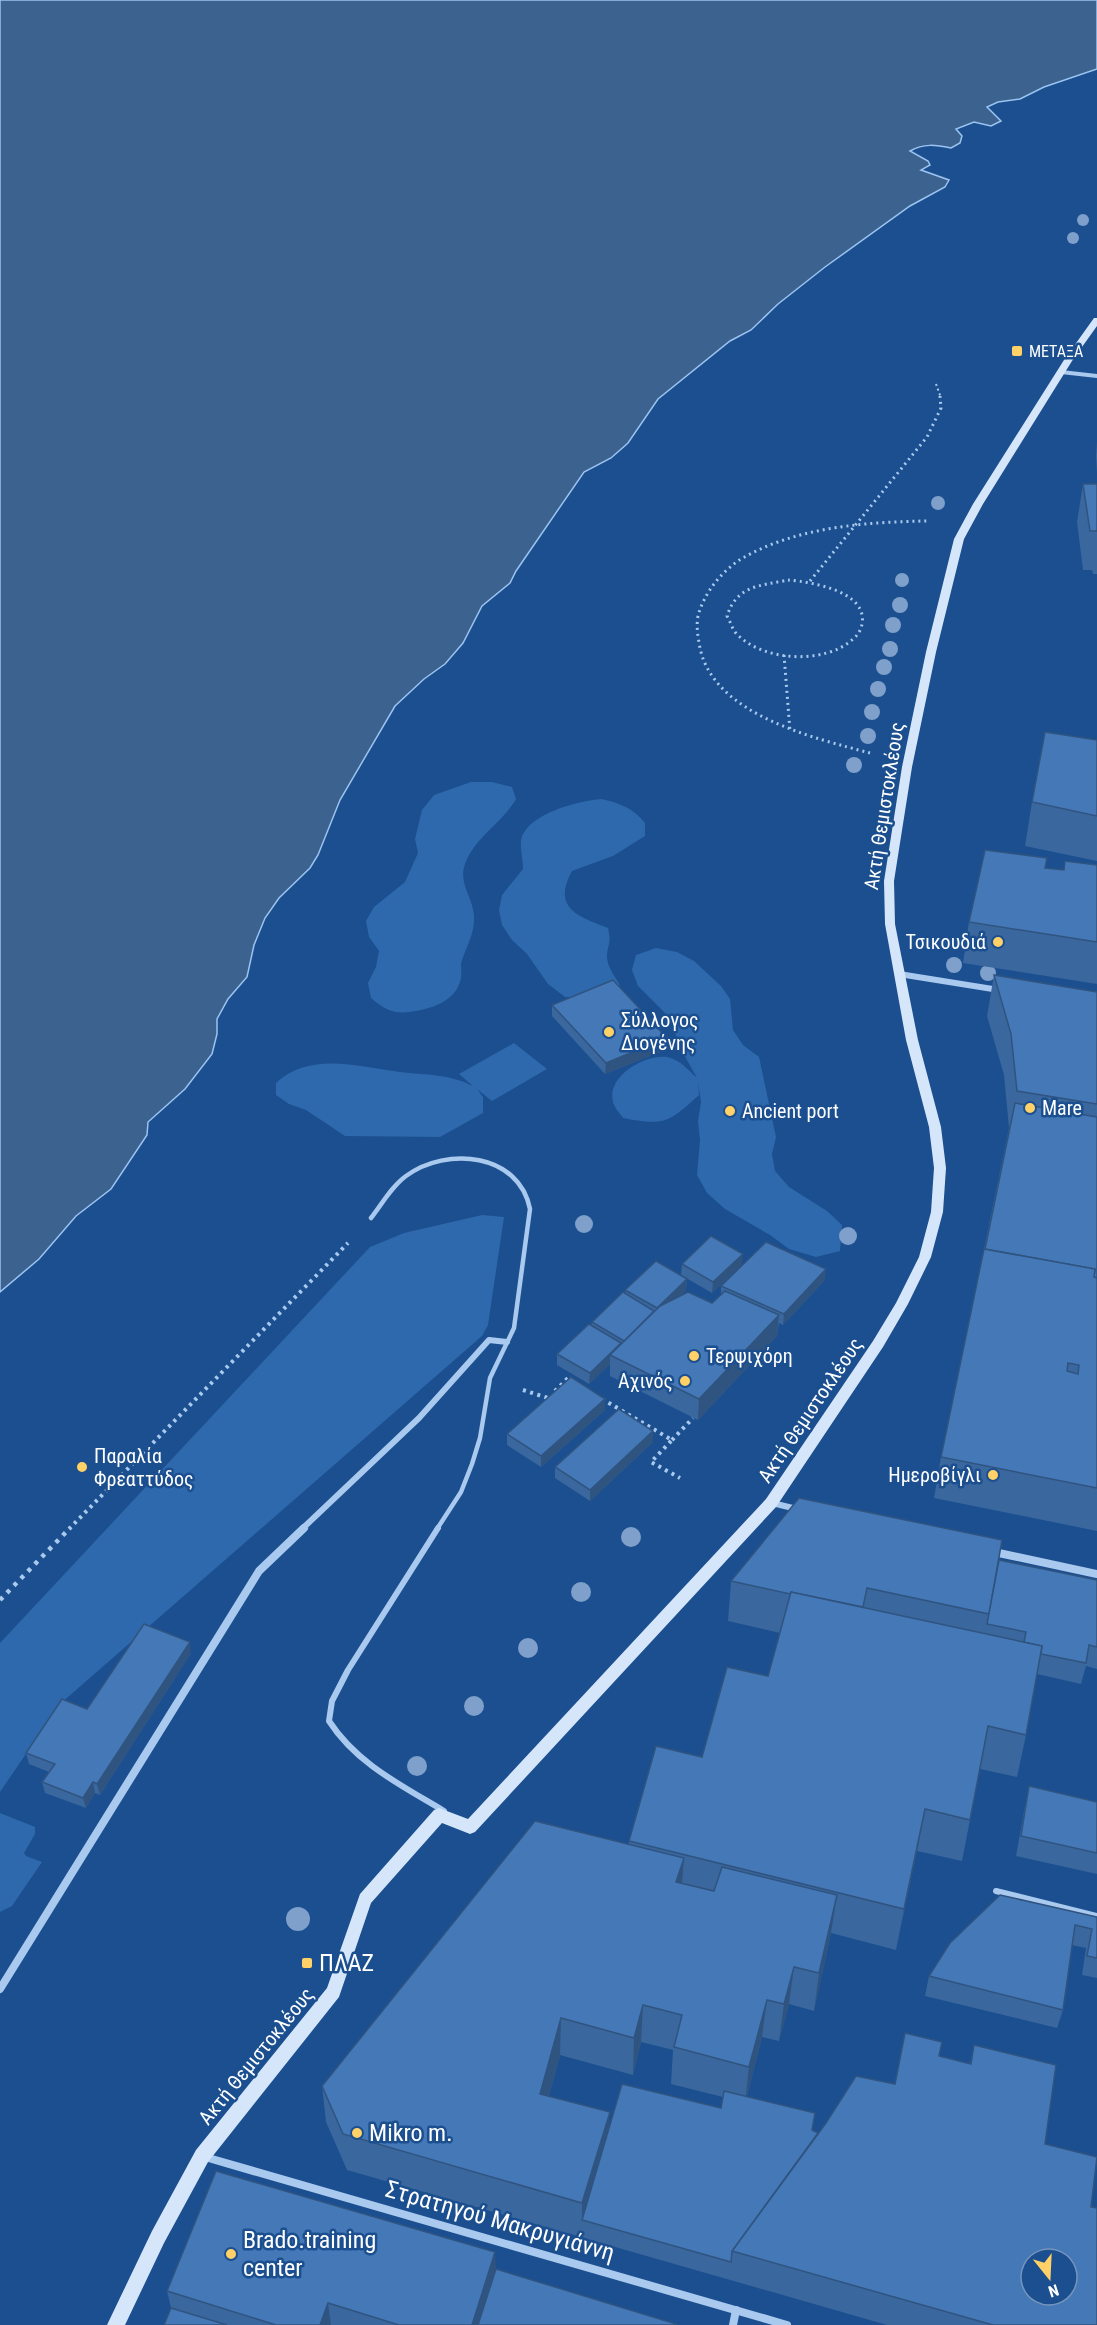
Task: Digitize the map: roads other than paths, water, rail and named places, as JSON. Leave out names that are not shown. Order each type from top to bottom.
[{"type":"main road","name":"Ακτή Θεμιστοκλέους","points":[[116,2325],[158,2237],[202,2156],[333,1992],[365,1899],[440,1815],[470,1827],[771,1503],[902,1304],[925,1257],[937,1212],[940,1168],[935,1127],[898,973],[890,924],[889,880],[912,744],[931,652],[959,539],[978,504],[1068,360],[1097,320]]},
{"type":"street","points":[[1061,372],[1097,376]]},
{"type":"street","points":[[898,973],[1003,991]]},
{"type":"street","points":[[0,1989],[259,1571],[419,1418],[489,1340],[507,1342]]},
{"type":"street","points":[[771,1503],[806,1511]]},
{"type":"street","points":[[981,1549],[1097,1574]]},
{"type":"street","name":"Στρατηγού Μακρυγιάννη","points":[[202,2156],[787,2325]]},
{"type":"street","points":[[733,2325],[736,2310]]},
{"type":"lane","points":[[371,1218],[407,1175],[427,1164],[450,1159],[474,1159],[496,1166],[514,1177],[526,1192],[530,1209],[514,1328],[490,1378],[480,1438],[460,1492],[348,1670],[332,1701],[329,1721],[341,1739],[359,1756],[470,1827]]},
{"type":"lane","points":[[996,1891],[1097,1916]]},
{"type":"place","name":"ΜΕΤΑΞΑ","points":[[1017,351]]},
{"type":"place","name":"Τσικουδιά","points":[[998,942]]},
{"type":"place","name":"Σύλλογος Διογένης","points":[[609,1032]]},
{"type":"place","name":"Mare","points":[[1030,1108]]},
{"type":"place","name":"Ancient port","points":[[730,1111]]},
{"type":"place","name":"Τερψιχόρη","points":[[694,1356]]},
{"type":"place","name":"Αχινός","points":[[685,1381]]},
{"type":"place","name":"Παραλία Φρεαττύδος","points":[[82,1467]]},
{"type":"place","name":"Ημεροβίγλι","points":[[993,1475]]},
{"type":"place","name":"ΠΛΑΖ","points":[[307,1963]]},
{"type":"place","name":"Mikro m.","points":[[357,2133]]},
{"type":"place","name":"Brado.training center","points":[[231,2254]]}]
